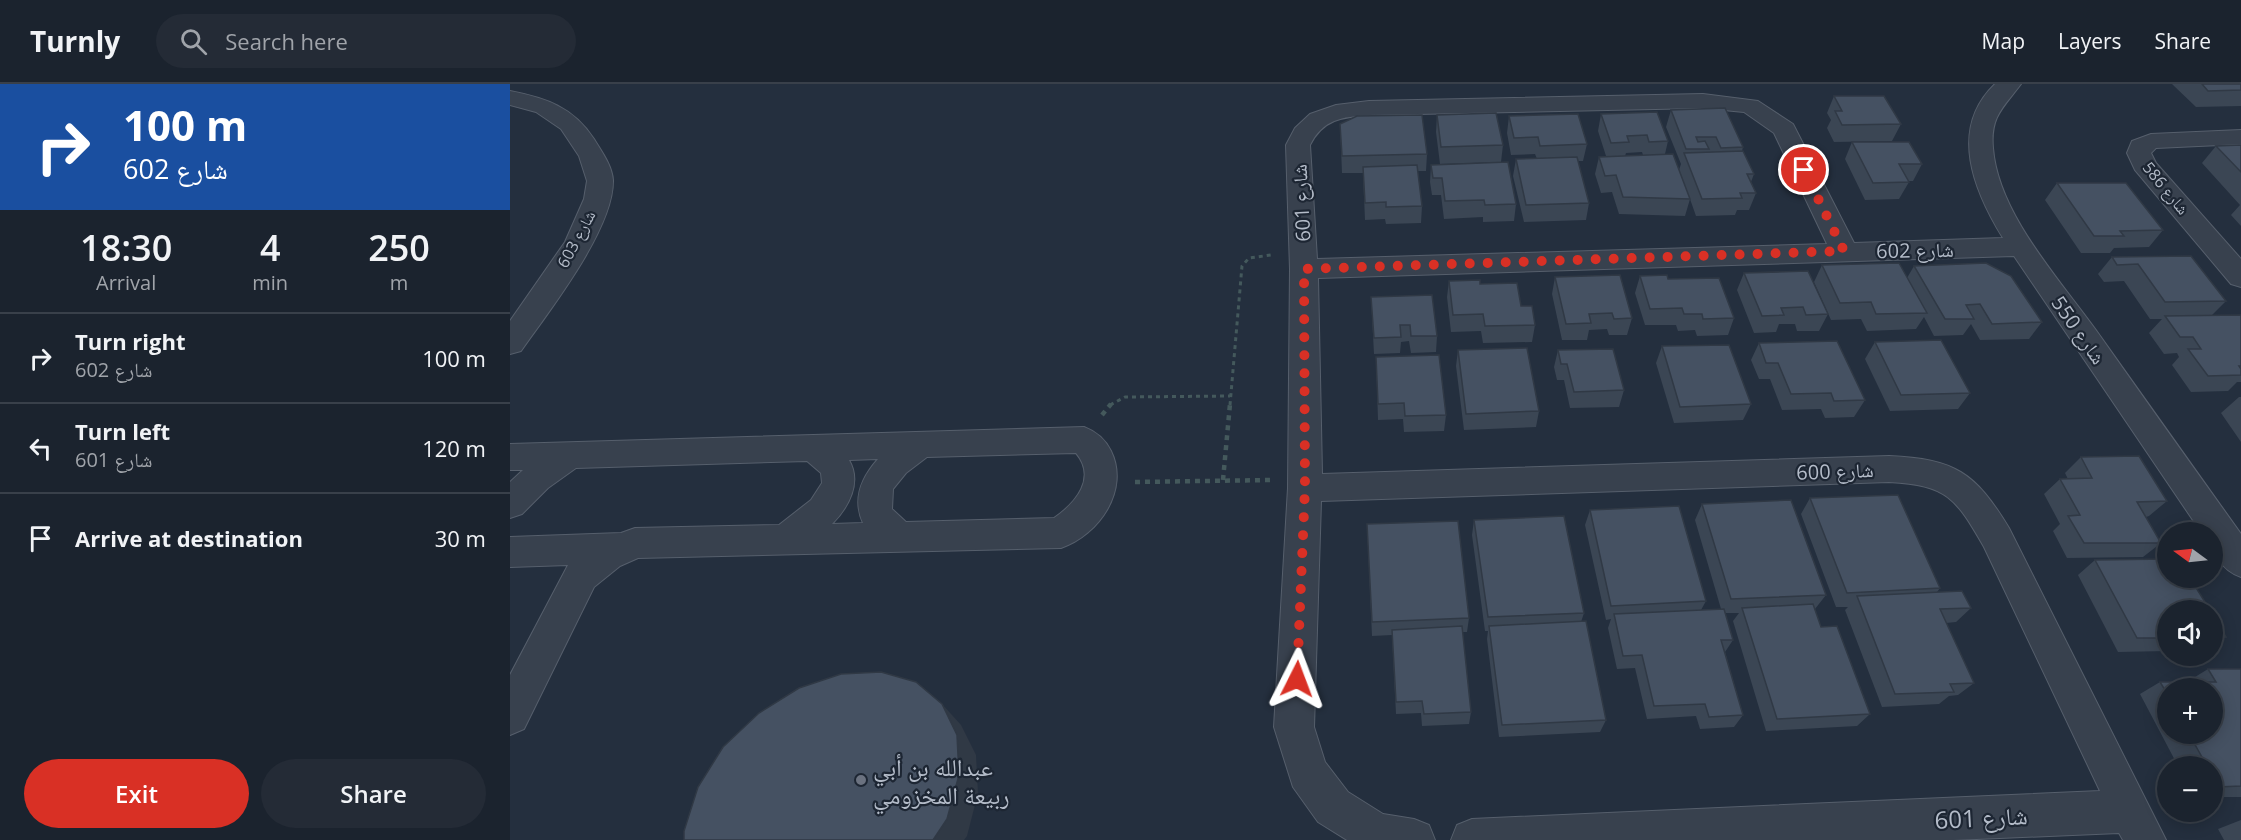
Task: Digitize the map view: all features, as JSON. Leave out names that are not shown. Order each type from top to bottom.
[{"type":"street","name":"شارع 550","points":[[2009,84],[1995,95],[1984,114],[1979,135],[1989,187],[2022,247],[2241,562]]},
{"type":"street","name":"شارع 603","points":[[510,343],[582,236],[594,206],[600,180],[591,154],[573,124],[522,94]]},
{"type":"street","name":"شارع 601","points":[[1414,840],[1376,834],[1333,807],[1308,773],[1294,727],[1305,484],[1304,262],[1298,145],[1306,127],[1322,116],[1369,108],[1703,101],[1750,106],[1770,117],[1784,129],[1844,251]]},
{"type":"street","name":"شارع 586","points":[[2241,136],[2151,141],[2141,146],[2139,153],[2144,165],[2241,277]]},
{"type":"street","name":"شارع 602","points":[[1304,262],[2022,247]]},
{"type":"street","points":[[510,456],[1084,440],[1099,458],[1102,482],[1088,510],[1076,523],[1061,533],[634,543],[621,548],[594,564],[572,590],[510,716]]},
{"type":"street","points":[[901,537],[887,530],[878,520],[874,507],[874,493],[880,478],[891,465],[921,444]]},
{"type":"street","points":[[783,540],[814,521],[826,509],[836,489],[838,471],[833,460],[812,448]]},
{"type":"street","points":[[510,504],[537,478],[570,455]]},
{"type":"street","name":"شارع 600","points":[[1305,484],[1889,469],[1923,470],[1952,481],[1977,503],[1997,538],[2138,825]]},
{"type":"street","points":[[510,552],[621,548]]},
{"type":"street","name":"شارع 601","points":[[1473,840],[2138,825]]},
{"type":"path","points":[[1223,480],[1242,266],[1249,258],[1261,255],[1304,262]]},
{"type":"path","points":[[1084,440],[1112,402],[1125,397],[1230,396]]},
{"type":"path","points":[[1102,482],[1223,480],[1305,484]]},
{"type":"building","points":[[2202,84],[2241,84],[2241,90],[2208,91]]},
{"type":"building","points":[[1834,96],[1884,96],[1901,124],[1842,125],[1835,111],[1842,111]]},
{"type":"building","points":[[1725,108],[1743,147],[1721,148],[1716,137],[1696,137],[1698,142],[1705,141],[1709,149],[1686,149],[1671,110]]},
{"type":"building","points":[[1657,112],[1668,141],[1649,142],[1647,135],[1627,136],[1629,142],[1611,143],[1601,114]]},
{"type":"building","points":[[1496,113],[1503,145],[1441,147],[1437,115]]},
{"type":"building","points":[[1578,114],[1587,144],[1540,146],[1538,137],[1514,138],[1509,116]]},
{"type":"building","points":[[1422,115],[1427,154],[1342,156],[1340,124],[1357,116]]},
{"type":"building","points":[[1852,142],[1909,142],[1922,164],[1899,164],[1909,182],[1873,183]]},
{"type":"building","points":[[2241,145],[2241,172],[2216,146]]},
{"type":"building","points":[[1743,151],[1754,174],[1747,174],[1756,193],[1740,193],[1742,198],[1702,199],[1684,153]]},
{"type":"building","points":[[1673,154],[1690,199],[1623,197],[1616,175],[1605,176],[1599,157]]},
{"type":"building","points":[[1577,157],[1589,203],[1526,205],[1516,159]]},
{"type":"building","points":[[1508,162],[1516,204],[1485,205],[1484,200],[1445,201],[1442,178],[1433,178],[1431,165]]},
{"type":"building","points":[[1417,165],[1422,206],[1386,207],[1386,202],[1365,203],[1363,167]]},
{"type":"building","points":[[2057,183],[2126,183],[2163,230],[2120,231],[2124,236],[2094,236]]},
{"type":"building","points":[[2191,256],[2226,301],[2165,302],[2138,264],[2117,265],[2112,257]]},
{"type":"building","points":[[1899,263],[1927,313],[1876,314],[1871,302],[1840,303],[1822,265]]},
{"type":"building","points":[[1986,263],[2011,276],[2042,322],[1992,324],[1980,304],[1966,305],[1974,319],[1945,319],[1914,266]]},
{"type":"building","points":[[1808,271],[1828,314],[1806,315],[1803,307],[1781,308],[1784,315],[1762,316],[1744,273]]},
{"type":"building","points":[[1620,275],[1632,318],[1614,319],[1612,313],[1589,314],[1591,323],[1566,324],[1555,277]]},
{"type":"building","points":[[1667,275],[1668,279],[1719,278],[1734,318],[1703,319],[1702,314],[1684,314],[1682,308],[1650,309],[1640,276]]},
{"type":"building","points":[[1480,280],[1480,284],[1517,283],[1521,306],[1532,306],[1535,325],[1485,326],[1483,314],[1453,315],[1449,281]]},
{"type":"building","points":[[1432,295],[1437,336],[1411,336],[1410,325],[1400,325],[1401,337],[1374,338],[1371,297]]},
{"type":"building","points":[[2241,315],[2241,366],[2239,366],[2241,375],[2208,376],[2188,349],[2201,349],[2193,337],[2180,337],[2165,316]]},
{"type":"building","points":[[1941,340],[1970,393],[1901,395],[1875,342]]},
{"type":"building","points":[[1837,341],[1865,400],[1834,401],[1831,393],[1791,394],[1778,363],[1766,363],[1759,343]]},
{"type":"building","points":[[1729,345],[1751,404],[1680,407],[1662,346]]},
{"type":"building","points":[[1527,348],[1539,411],[1466,414],[1458,350]]},
{"type":"building","points":[[1613,349],[1624,390],[1574,392],[1567,364],[1561,364],[1558,350]]},
{"type":"building","points":[[1439,355],[1446,415],[1405,416],[1404,403],[1378,404],[1376,357]]},
{"type":"building","points":[[2139,456],[2167,501],[2137,502],[2157,536],[2157,543],[2084,543],[2068,516],[2080,515],[2060,479],[2092,478],[2081,457]]},
{"type":"building","points":[[1898,495],[1940,588],[1847,593],[1810,498]]},
{"type":"building","points":[[1791,500],[1826,595],[1731,599],[1702,504]]},
{"type":"building","points":[[1679,506],[1706,601],[1611,606],[1590,510]]},
{"type":"building","points":[[1564,516],[1584,613],[1488,617],[1474,520]]},
{"type":"building","points":[[1458,521],[1469,618],[1372,622],[1367,524]]},
{"type":"building","points":[[2157,559],[2157,588],[2196,588],[2204,600],[2157,600],[2157,638],[2137,638],[2095,560]]},
{"type":"building","points":[[1962,591],[1971,608],[1940,609],[1974,683],[1950,684],[1954,692],[1895,694],[1857,596]]},
{"type":"building","points":[[1813,604],[1821,627],[1837,626],[1870,714],[1777,719],[1742,608]]},
{"type":"building","points":[[1724,609],[1733,640],[1721,640],[1743,715],[1709,717],[1705,704],[1654,706],[1642,655],[1623,656],[1614,614]]},
{"type":"building","points":[[1586,621],[1606,720],[1502,725],[1489,626]]},
{"type":"building","points":[[1462,626],[1471,712],[1424,714],[1422,701],[1396,702],[1392,630]]},
{"type":"building","points":[[2208,669],[2241,669],[2241,786],[2223,787],[2223,756],[2201,756],[2195,744],[2223,744],[2223,678],[2214,678]]},
{"type":"building","name":"عبدالله بن أبي ربيعة المخزومي","points":[[881,672],[916,682],[942,704],[957,735],[959,775],[947,819],[933,840],[684,840],[684,831],[698,787],[723,747],[759,713],[799,688],[841,674]]},
{"type":"place","name":"عبدالله بن أبي ربيعة المخزومي","points":[[861,780]]},
{"type":"route","points":[[1297,679],[1305,488],[1304,269],[1844,251],[1804,170]]}]
